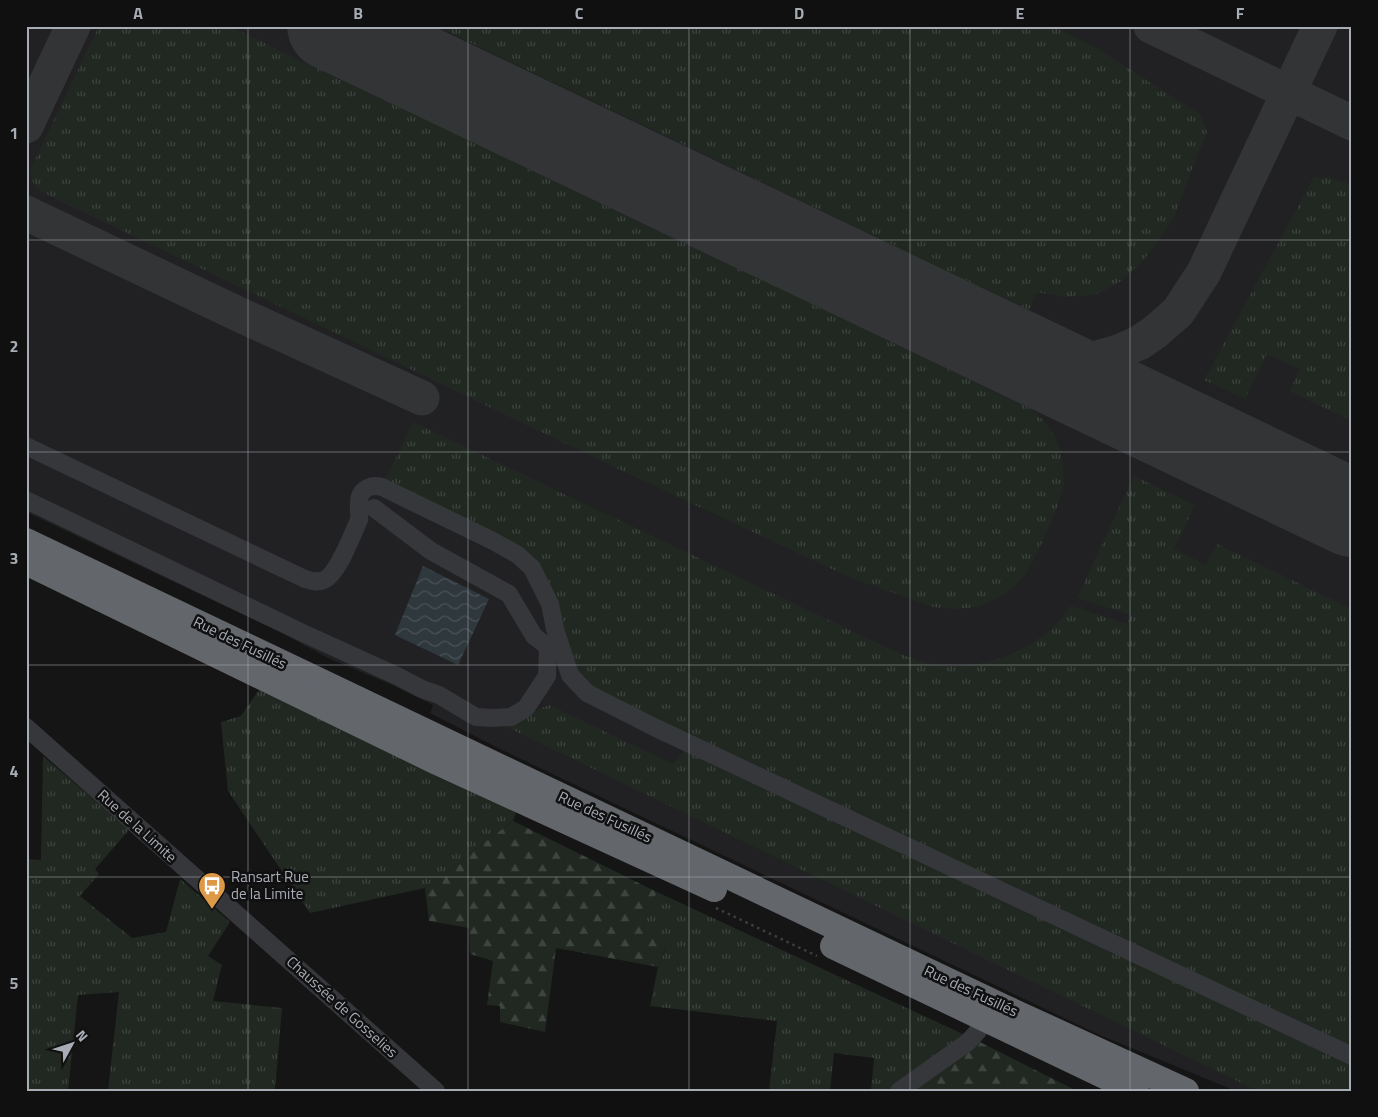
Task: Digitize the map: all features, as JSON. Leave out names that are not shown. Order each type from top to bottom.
[{"type":"highway","name":"Rue des Fusillés","points":[[26,541],[1002,1007],[1186,1091]]},
{"type":"highway","name":"Rue des Fusillés","points":[[26,562],[437,762],[719,892],[1136,1091]]},
{"type":"street","points":[[26,446],[314,582],[330,577],[337,566],[359,520],[358,502],[362,493],[370,486],[382,488],[493,541],[518,555],[532,568],[550,604],[555,629],[554,646],[546,676],[526,708],[511,717],[476,717],[439,695],[422,689],[313,638],[26,500]]},
{"type":"street","points":[[374,508],[431,551],[509,594],[534,636],[554,646],[570,675],[587,693],[656,728],[1352,1056]]},
{"type":"street","name":"Rue de la Limite","points":[[26,727],[248,924]]},
{"type":"street","name":"Chaussée de Gosselies","points":[[248,924],[436,1091]]},
{"type":"street","points":[[899,1091],[968,1042],[978,1031],[984,1019]]},
{"type":"shaded area","points":[[26,26],[1352,26],[1352,1091],[1236,1091],[1102,1036],[500,749],[430,713],[433,705],[392,685],[328,658],[280,632],[26,512]]},
{"type":"green space","points":[[99,26],[229,26],[1029,407],[1053,433],[1060,449],[1064,484],[1057,507],[1041,545],[1026,574],[1015,586],[998,598],[977,607],[955,609],[934,607],[851,578],[608,464],[40,191],[32,181],[31,168]]},
{"type":"green space","points":[[436,26],[1052,26],[1093,46],[1201,115],[1207,132],[1174,218],[1144,260],[1121,281],[1095,295],[1064,297],[1036,292],[1029,310]]},
{"type":"green space","points":[[1314,177],[1328,177],[1352,185],[1352,421],[1290,391],[1299,369],[1267,354],[1245,399],[1204,380]]},
{"type":"green space","points":[[413,422],[883,646],[926,663],[964,666],[979,664],[1008,655],[1036,641],[1048,632],[1071,606],[1127,624],[1131,615],[1077,598],[1134,476],[1195,505],[1174,549],[1206,565],[1217,544],[1352,609],[1352,1049],[599,694],[578,673],[538,565],[385,481]]},
{"type":"green space","points":[[259,690],[516,812],[513,821],[425,888],[310,913],[228,791],[221,722],[241,716]]},
{"type":"green space","points":[[549,705],[673,764],[691,744],[1352,1056],[1352,1091],[1258,1091],[503,725]]},
{"type":"green space","points":[[43,756],[129,830],[95,869],[99,874],[80,896],[132,938],[166,932],[180,879],[230,922],[208,956],[222,965],[213,1001],[282,1008],[275,1091],[108,1091],[119,992],[78,995],[68,1091],[26,1091],[26,859],[41,860]]},
{"type":"green space","points":[[513,821],[657,892],[641,928],[666,946],[658,967],[556,948],[545,1032],[500,1022],[500,1006],[487,1005],[493,961],[470,954],[469,928],[429,921],[425,888]]},
{"type":"green space","points":[[657,892],[980,1042],[899,1091],[871,1091],[874,1058],[834,1053],[830,1091],[769,1091],[777,1021],[650,1006],[658,967],[666,947],[641,928]]},
{"type":"green space","points":[[980,1042],[1075,1090],[899,1091]]},
{"type":"water","points":[[423,566],[489,599],[458,665],[395,635]]},
{"type":"taxiway","points":[[26,126],[73,26]]},
{"type":"taxiway","points":[[1151,26],[1352,123]]},
{"type":"taxiway","points":[[984,337],[1035,357],[1063,361],[1089,360],[1118,352],[1139,343],[1178,312],[1204,272],[1320,26]]},
{"type":"taxiway","points":[[26,213],[236,313],[422,398]]},
{"type":"runway","points":[[331,26],[1352,513]]},
{"type":"place","name":"Ransart Rue de la Limite","points":[[212,910]]}]
